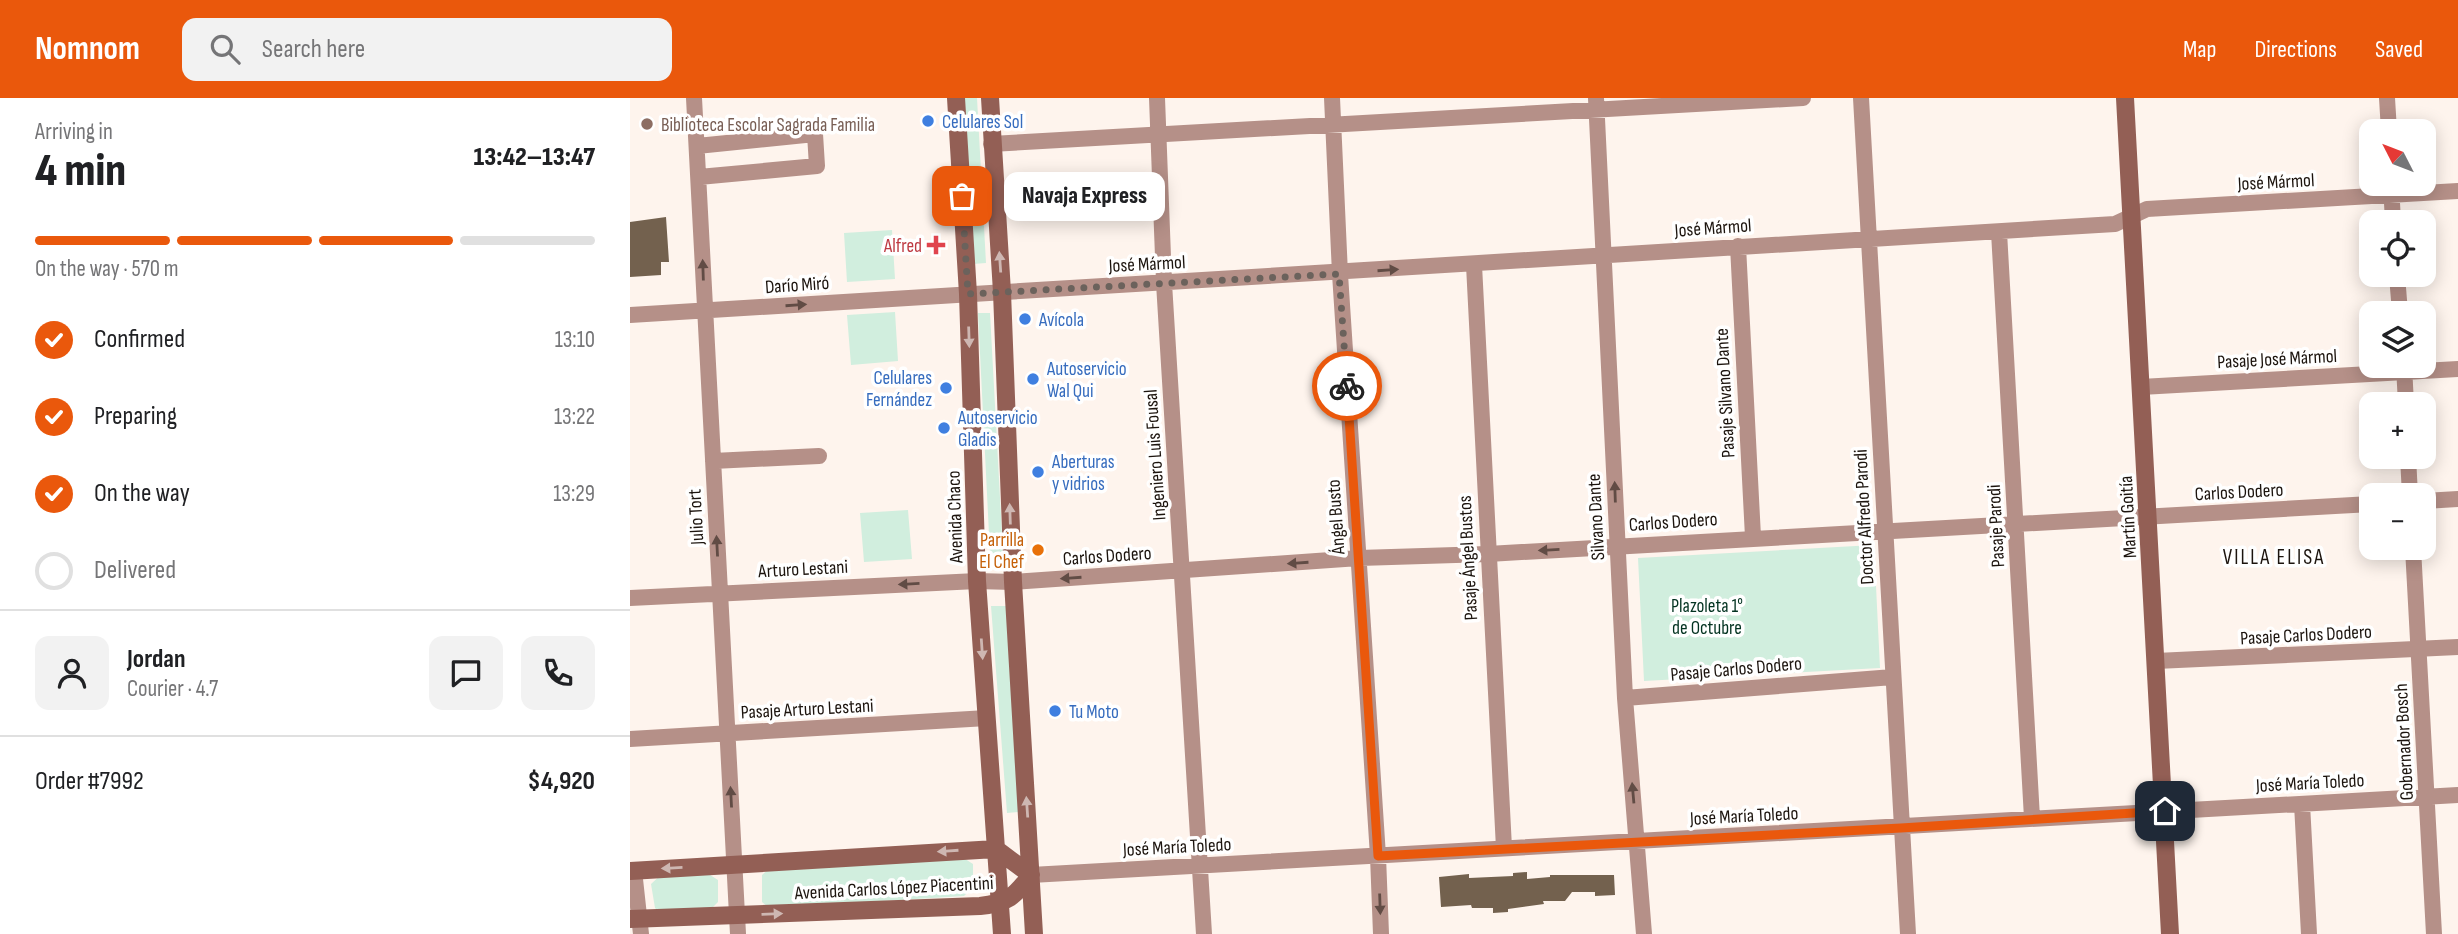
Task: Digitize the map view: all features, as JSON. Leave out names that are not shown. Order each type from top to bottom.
[{"type":"main road","name":"Avenida Chaco","points":[[956,98],[968,294],[977,581],[1002,934]]},
{"type":"main road","points":[[990,98],[1002,292],[1013,582],[1034,934]]},
{"type":"main road","name":"Martín Goitía","points":[[2125,98],[2170,934]]},
{"type":"main road","name":"Avenida Carlos López Piacentini","points":[[632,870],[996,849],[1031,875],[1017,894],[1001,904],[737,916],[637,924]]},
{"type":"street","name":"Julio Tort","points":[[694,98],[738,934]]},
{"type":"street","name":"Ingeniero Luis Fousal","points":[[1157,98],[1164,283],[1204,934]]},
{"type":"street","name":"Ángel Busto","points":[[1332,98],[1339,274],[1381,934]]},
{"type":"street","points":[[991,144],[1333,125],[1597,103],[1803,98]]},
{"type":"street","name":"Doctor Alfredo Parodi","points":[[1861,98],[1908,934]]},
{"type":"street","points":[[2387,98],[2388,119]]},
{"type":"street","name":"Silvano Dante","points":[[1597,103],[1625,698],[1644,934]]},
{"type":"street","points":[[697,146],[815,134],[817,166],[699,177]]},
{"type":"street","name":"José Mármol","points":[[2436,191],[2458,191]]},
{"type":"street","name":"José Mármol","points":[[968,294],[1339,274],[1738,246],[2115,225],[2147,209],[2359,192]]},
{"type":"street","name":"Pasaje Parodi","points":[[2000,232],[2032,818]]},
{"type":"street","name":"Pasaje Silvano Dante","points":[[1738,246],[1753,537]]},
{"type":"street","name":"Pasaje Ángel Bustos","points":[[1474,265],[1504,848]]},
{"type":"street","name":"Darío Miró","points":[[630,315],[968,294]]},
{"type":"street","name":"Pasaje José Mármol","points":[[2436,369],[2458,369]]},
{"type":"street","name":"Pasaje José Mármol","points":[[2141,387],[2359,372]]},
{"type":"street","points":[[713,461],[819,456]]},
{"type":"street","points":[[2436,500],[2458,499]]},
{"type":"street","name":"Carlos Dodero","points":[[977,581],[1013,582],[1359,558],[1488,554],[2359,505]]},
{"type":"street","name":"Gobernador Bosch","points":[[2414,560],[2434,934]]},
{"type":"street","name":"Arturo Lestani","points":[[630,598],[977,581]]},
{"type":"street","name":"Pasaje Carlos Dodero","points":[[2156,662],[2458,647]]},
{"type":"street","name":"Pasaje Carlos Dodero","points":[[1625,698],[1893,677]]},
{"type":"street","name":"Pasaje Arturo Lestani","points":[[630,739],[987,718]]},
{"type":"street","name":"José María Toledo","points":[[1031,875],[2458,796]]},
{"type":"street","points":[[2302,804],[2309,934]]},
{"type":"street","points":[[632,870],[637,924]]},
{"type":"green space","points":[[964,98],[977,98],[986,263],[973,264]]},
{"type":"green space","points":[[892,230],[895,279],[847,282],[844,233]]},
{"type":"green space","points":[[895,312],[898,361],[851,365],[847,315]]},
{"type":"green space","points":[[978,313],[990,313],[1003,553],[990,554]]},
{"type":"green space","points":[[908,510],[912,559],[864,562],[860,513]]},
{"type":"green space","name":"Plazoleta 1° de Octubre","points":[[1874,545],[1880,668],[1644,681],[1638,558]]},
{"type":"green space","points":[[991,606],[1006,606],[1019,812],[1007,813]]},
{"type":"green space","points":[[962,857],[973,864],[973,887],[964,896],[769,908],[762,902],[762,875],[771,867]]},
{"type":"green space","points":[[663,873],[707,873],[718,880],[718,902],[709,911],[661,914],[655,908],[651,884]]},
{"type":"building","points":[[666,217],[669,262],[661,262],[661,275],[630,277],[630,222]]},
{"type":"building","points":[[1527,872],[1527,879],[1550,875],[1614,875],[1615,895],[1595,896],[1595,892],[1572,892],[1565,901],[1543,901],[1544,904],[1508,909],[1508,912],[1493,913],[1493,908],[1472,908],[1471,905],[1441,907],[1439,877],[1469,874],[1469,878],[1513,876],[1513,873]]},
{"type":"way so far","points":[[962,196],[968,294],[1339,274],[1347,386]]},
{"type":"place","name":"Celulares Sol","points":[[928,121]]},
{"type":"place","name":"Biblioteca Escolar Sagrada Familia","points":[[647,124]]},
{"type":"place","name":"Navaja Express","points":[[962,196]]},
{"type":"place","name":"Alfred","points":[[936,245]]},
{"type":"place","name":"Avícola","points":[[1025,319]]},
{"type":"place","name":"Autoservicio Wal Qui","points":[[1033,379]]},
{"type":"place","name":"Celulares Fernández","points":[[946,388]]},
{"type":"place","name":"Autoservicio Gladis","points":[[944,428]]},
{"type":"place","name":"Aberturas y vidrios","points":[[1038,472]]},
{"type":"place","name":"Parrilla El Chef","points":[[1038,550]]},
{"type":"place","name":"Tu Moto","points":[[1055,711]]},
{"type":"district","name":"VILLA ELISA","points":[[2274,557]]},
{"type":"route","points":[[1347,386],[1378,856],[2165,811]]}]
